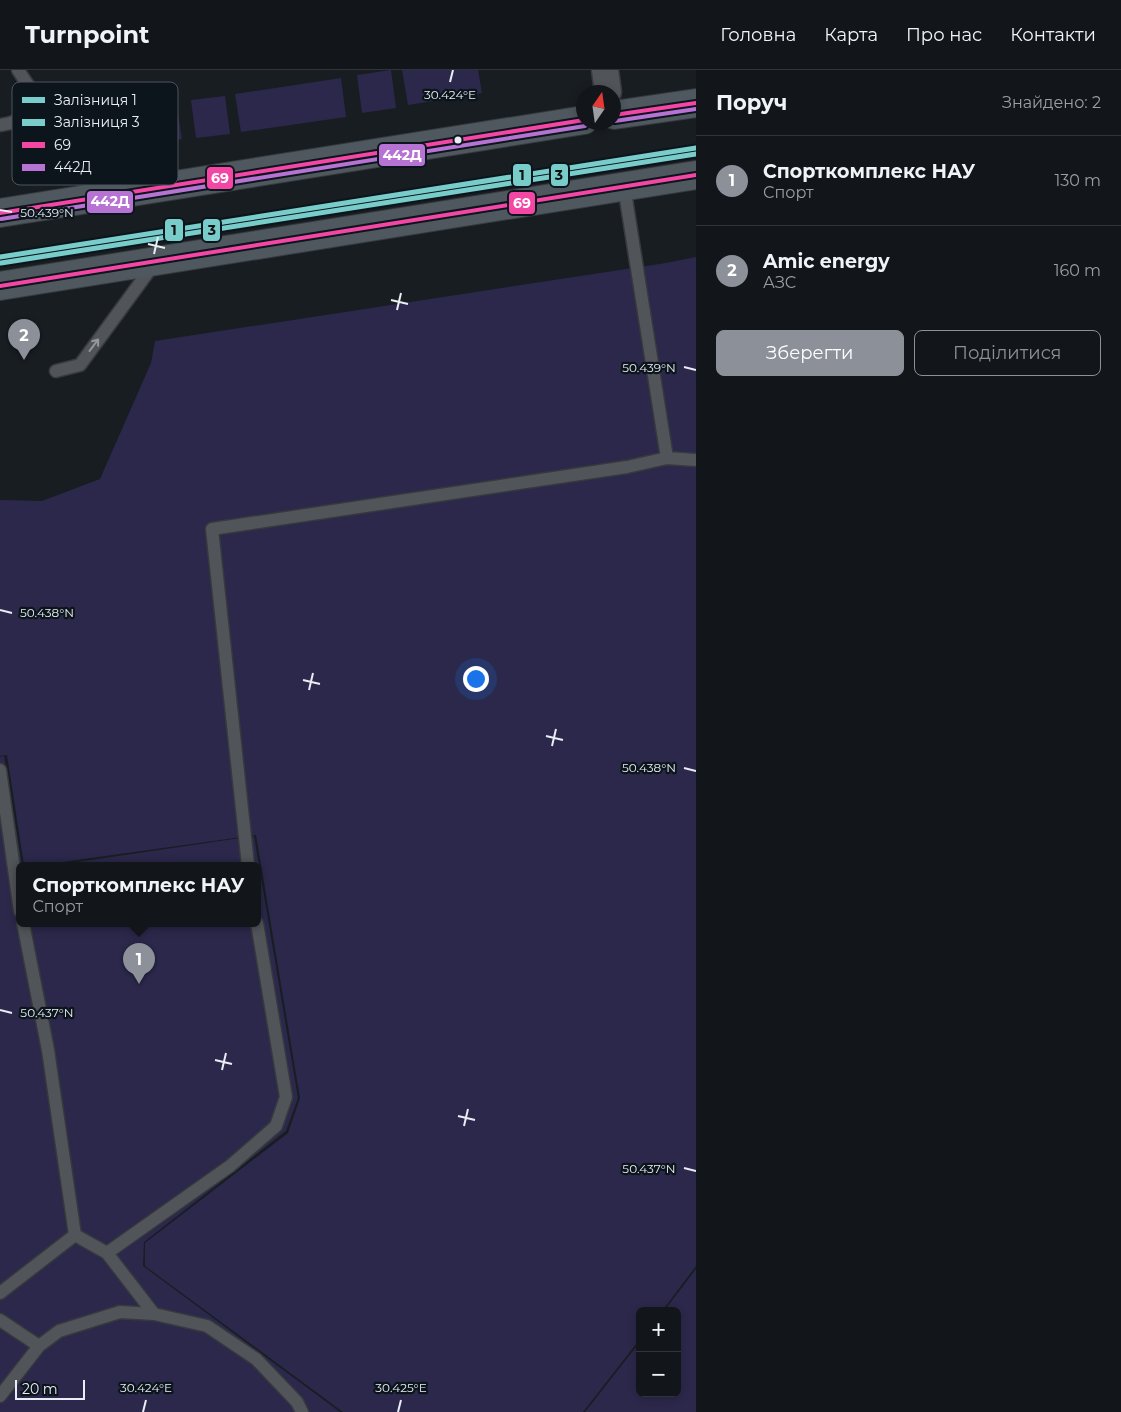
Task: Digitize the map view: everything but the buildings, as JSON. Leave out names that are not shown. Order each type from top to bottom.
[{"type":"main road","points":[[621,114],[696,102]]},
{"type":"main road","points":[[178,185],[576,121]]},
{"type":"main road","points":[[0,286],[158,259],[696,175]]},
{"type":"main road","points":[[0,213],[176,185]]},
{"type":"street","points":[[604,70],[607,85]]},
{"type":"lane","points":[[18,70],[26,82]]},
{"type":"lane","points":[[624,186],[667,458]]},
{"type":"lane","points":[[56,371],[80,365],[158,259]]},
{"type":"lane","points":[[248,862],[212,530],[628,466],[667,458],[696,460]]},
{"type":"lane","points":[[0,770],[16,883]]},
{"type":"lane","points":[[24,927],[48,1050],[76,1235]]},
{"type":"lane","points":[[107,1253],[230,1166],[276,1126],[286,1097],[258,927]]},
{"type":"lane","points":[[76,1235],[107,1253],[154,1314]]},
{"type":"lane","points":[[0,1293],[76,1235]]},
{"type":"lane","points":[[0,1396],[38,1346],[59,1331],[120,1312],[154,1314],[207,1326],[256,1359],[297,1402],[302,1412]]},
{"type":"lane","points":[[0,1320],[38,1346]]},
{"type":"shaded area","points":[[391,70],[396,108],[362,113],[357,75]]},
{"type":"shaded area","points":[[402,70],[478,70],[482,93],[408,105]]},
{"type":"shaded area","points":[[341,78],[346,117],[241,132],[235,94]]},
{"type":"shaded area","points":[[225,96],[230,134],[196,138],[191,100]]},
{"type":"shaded area","points":[[178,114],[182,139],[178,140]]},
{"type":"shaded area","points":[[696,257],[696,1266],[665,1307],[636,1307],[636,1344],[583,1412],[343,1412],[145,1266],[145,1243],[288,1133],[300,1098],[256,835],[62,862],[24,862],[7,755],[0,756],[0,500],[42,501],[100,479],[151,363],[155,341]]},
{"type":"shaded area","points":[[4,756],[22,862],[16,862],[16,927],[261,927],[261,878],[298,1098],[286,1131],[144,1242],[143,1266],[340,1412],[0,1412],[0,757]]},
{"type":"shaded area","points":[[254,836],[258,862],[77,862]]},
{"type":"shaded area","points":[[696,1269],[696,1412],[585,1412],[636,1347],[636,1397],[681,1397],[681,1307],[667,1307]]},
{"type":"rail line","name":"1","points":[[0,257],[696,148]]},
{"type":"rail line","name":"3","points":[[1,263],[696,154]]},
{"type":"transit line","name":"69","points":[[621,114],[696,103]]},
{"type":"transit line","name":"442Д","points":[[621,120],[696,109]]},
{"type":"transit line","name":"69","points":[[178,185],[576,121]]},
{"type":"transit line","name":"442Д","points":[[1,219],[576,127]]},
{"type":"transit line","name":"69","points":[[0,286],[696,175]]},
{"type":"transit line","name":"69","points":[[0,213],[176,185]]},
{"type":"place","name":"Amic energy","points":[[24,360]]},
{"type":"place","name":"Спорткомплекс НАУ","points":[[139,984]]}]
